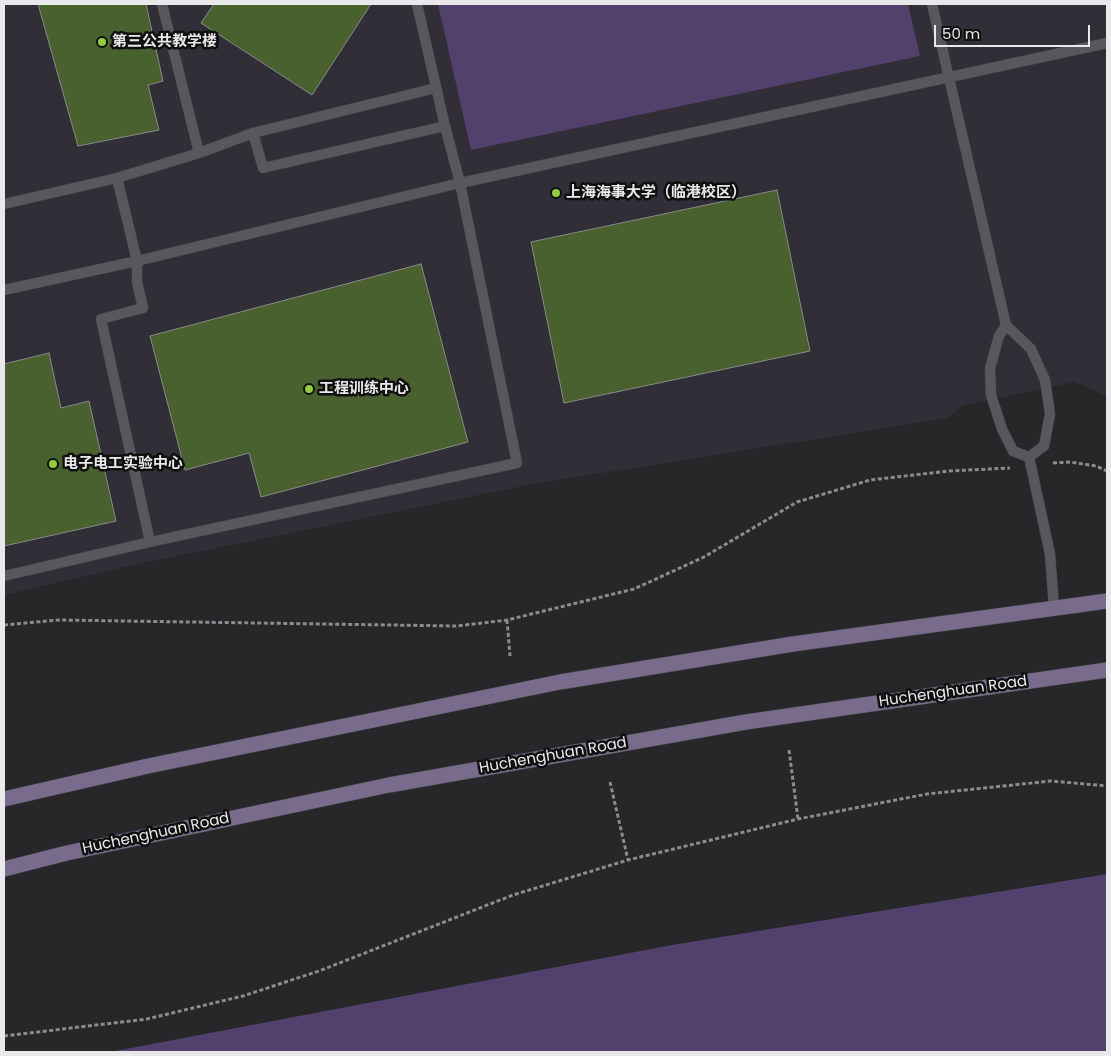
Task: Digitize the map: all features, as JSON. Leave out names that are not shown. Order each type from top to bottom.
[{"type":"main road","points":[[4,799],[148,766],[560,682],[794,644],[1107,600]]},
{"type":"main road","name":"Huchenghuan Road","points":[[4,869],[67,853],[389,785],[746,722],[1107,670]]},
{"type":"lane","points":[[162,4],[199,154]]},
{"type":"lane","points":[[4,576],[150,542],[516,463],[460,183],[417,4]]},
{"type":"lane","points":[[932,4],[1006,325],[1031,349],[1044,380],[1050,414],[1044,446],[1029,457]]},
{"type":"lane","points":[[4,290],[137,261],[460,183],[1107,44]]},
{"type":"lane","points":[[4,204],[117,178],[199,154],[253,133],[436,88]]},
{"type":"lane","points":[[253,133],[263,168],[445,126]]},
{"type":"lane","points":[[117,178],[137,261],[137,282],[143,308],[101,319],[150,542]]},
{"type":"lane","points":[[1006,325],[998,336],[990,368],[992,396],[1002,429],[1013,451],[1029,457]]},
{"type":"lane","points":[[1029,457],[1050,554],[1054,607]]},
{"type":"path","points":[[1053,463],[1070,462],[1096,466],[1107,471]]},
{"type":"path","points":[[4,625],[58,620],[447,626],[507,620],[634,589],[704,557],[796,502],[870,480],[948,471],[1010,468]]},
{"type":"path","points":[[507,620],[510,656]]},
{"type":"path","points":[[789,750],[798,820]]},
{"type":"path","points":[[4,1036],[148,1019],[243,996],[318,971],[513,895],[628,860],[798,820],[927,794],[1051,781],[1107,786]]},
{"type":"path","points":[[610,782],[628,860]]},
{"type":"shaded area","name":"上海海事大学（临港校区）","points":[[4,4],[1107,4],[1107,396],[1074,382],[962,406],[948,418],[533,484],[133,565],[4,595]]},
{"type":"shaded area","points":[[438,4],[908,4],[920,56],[471,150]]},
{"type":"shaded area","points":[[1107,874],[1107,1052],[110,1052],[672,945]]},
{"type":"building","name":"第三公共教学楼","points":[[38,4],[146,4],[163,81],[148,85],[159,130],[78,146]]},
{"type":"building","points":[[214,4],[371,4],[312,95],[201,23]]},
{"type":"building","points":[[777,190],[810,351],[564,403],[531,242]]},
{"type":"building","name":"工程训练中心","points":[[421,264],[468,442],[261,497],[249,453],[185,470],[150,336]]},
{"type":"building","name":"电子电工实验中心","points":[[49,353],[61,408],[89,401],[116,521],[4,546],[4,364]]},
{"type":"place","name":"第三公共教学楼","points":[[102,42]]},
{"type":"place","name":"上海海事大学（临港校区）","points":[[556,193]]},
{"type":"place","name":"工程训练中心","points":[[309,389]]},
{"type":"place","name":"电子电工实验中心","points":[[53,464]]}]
